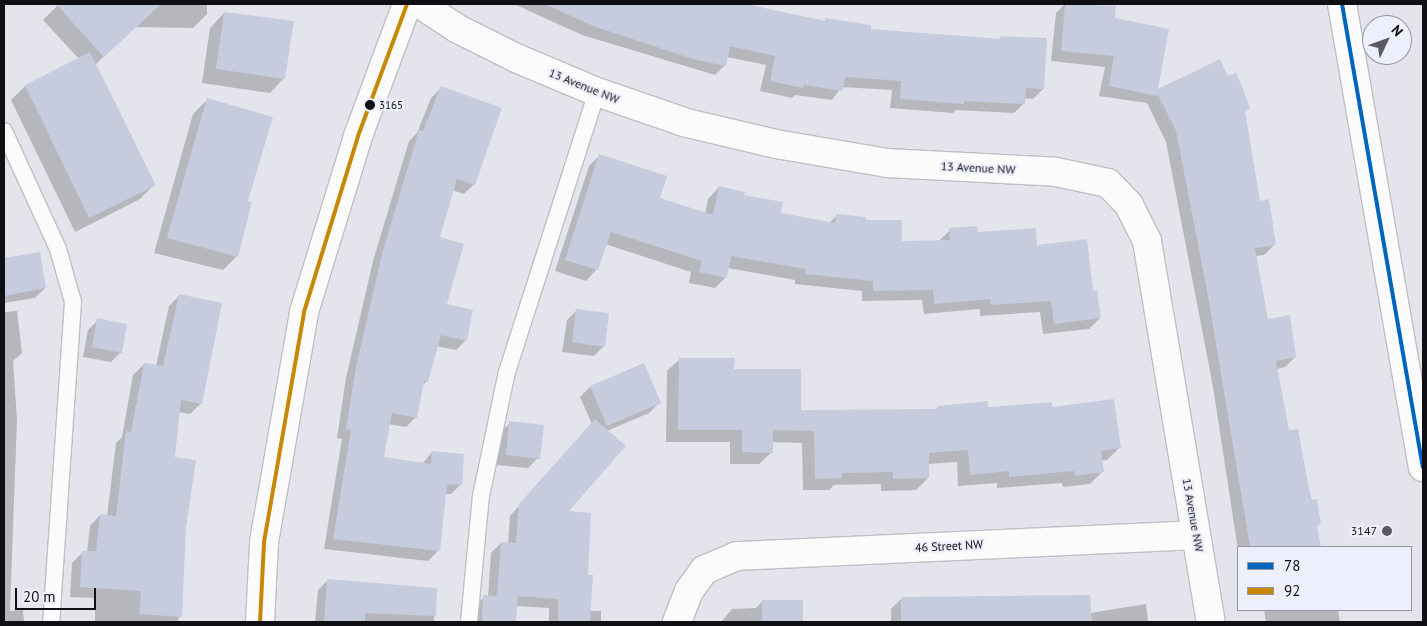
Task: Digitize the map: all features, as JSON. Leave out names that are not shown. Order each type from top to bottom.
[{"type":"street","points":[[260,622],[264,542],[304,312],[358,136],[407,4]]},
{"type":"street","name":"13 Avenue NW","points":[[420,4],[485,43],[597,92],[687,124],[776,144],[887,162],[1056,172],[1108,183],[1129,205],[1147,241],[1211,622]]},
{"type":"street","points":[[1342,4],[1420,428],[1423,467]]},
{"type":"street","name":"46 Street NW","points":[[678,622],[689,591],[704,570],[737,556],[1196,535]]},
{"type":"lane","points":[[469,622],[481,496],[507,372],[597,92]]},
{"type":"lane","points":[[4,131],[58,249],[73,302],[51,622]]},
{"type":"building","points":[[56,4],[161,4],[104,57]]},
{"type":"building","points":[[545,4],[746,4],[825,21],[825,18],[871,25],[871,29],[1001,39],[1001,36],[1047,38],[1044,89],[1026,88],[1025,104],[964,101],[964,104],[900,99],[901,81],[845,77],[843,91],[804,85],[803,88],[770,81],[775,56],[730,46],[726,66],[693,59],[593,26]]},
{"type":"building","points":[[1065,4],[1116,6],[1115,18],[1169,29],[1158,89],[1220,59],[1228,76],[1236,73],[1250,109],[1245,111],[1260,201],[1269,199],[1276,245],[1255,248],[1268,319],[1290,315],[1296,357],[1276,361],[1289,430],[1298,429],[1311,500],[1317,499],[1321,524],[1317,525],[1321,546],[1250,546],[1208,296],[1176,131],[1157,93],[1157,96],[1109,86],[1114,56],[1061,51]]},
{"type":"building","points":[[224,12],[294,21],[285,79],[216,69]]},
{"type":"building","points":[[90,52],[156,185],[89,218],[25,85]]},
{"type":"building","points":[[441,86],[502,108],[475,185],[457,179],[440,237],[464,244],[447,304],[473,310],[467,341],[441,335],[428,382],[424,381],[417,418],[392,413],[384,457],[431,464],[432,451],[464,454],[462,485],[447,484],[440,551],[333,539],[351,430],[346,429],[356,367],[383,250],[419,130],[423,131]]},
{"type":"building","points":[[207,98],[273,117],[248,201],[252,202],[238,257],[167,238]]},
{"type":"building","points":[[599,154],[667,176],[660,198],[713,215],[719,186],[745,192],[744,195],[783,202],[781,213],[835,223],[836,214],[866,217],[866,220],[902,220],[902,241],[950,240],[949,228],[977,226],[978,232],[1036,228],[1037,245],[1087,239],[1093,291],[1097,290],[1101,318],[1054,324],[1051,301],[991,305],[990,299],[934,304],[933,290],[873,291],[873,281],[805,274],[806,269],[731,256],[727,278],[699,272],[702,261],[611,232],[598,270],[565,260]]},
{"type":"building","points":[[40,252],[46,288],[4,296],[4,258]]},
{"type":"building","points":[[179,294],[222,303],[202,404],[181,400],[175,457],[196,460],[186,528],[182,617],[139,614],[141,591],[80,587],[82,551],[96,551],[100,514],[116,516],[126,431],[131,432],[144,363],[163,366]]},
{"type":"building","points":[[576,309],[609,313],[605,347],[572,342]]},
{"type":"building","points":[[97,318],[127,324],[122,353],[92,347]]},
{"type":"building","points":[[679,358],[735,358],[734,369],[801,369],[801,410],[938,409],[938,406],[988,401],[988,407],[1052,402],[1052,407],[1114,399],[1121,448],[1101,451],[1104,472],[1075,476],[1074,471],[1009,477],[1009,471],[970,475],[968,450],[929,453],[929,478],[893,479],[893,472],[842,473],[842,478],[815,479],[814,431],[773,430],[773,453],[742,452],[742,430],[678,430]]},
{"type":"building","points":[[644,363],[661,403],[607,426],[590,386]]},
{"type":"building","points":[[595,419],[626,446],[569,511],[591,513],[588,575],[593,575],[590,622],[558,622],[558,599],[518,596],[516,622],[482,622],[483,595],[497,596],[501,542],[516,543],[519,504]]},
{"type":"building","points":[[509,421],[544,425],[540,459],[506,455]]},
{"type":"building","points":[[327,579],[437,588],[436,616],[365,613],[365,622],[324,622]]},
{"type":"building","points":[[1090,595],[1092,622],[901,622],[901,597]]},
{"type":"building","points":[[762,600],[803,600],[803,622],[762,622]]},
{"type":"transit line","name":"92","points":[[260,622],[264,542],[304,312],[358,136],[407,4]]},
{"type":"transit line","name":"78","points":[[1342,4],[1423,467]]},
{"type":"place","name":"3165","points":[[370,105]]},
{"type":"place","name":"3147","points":[[1387,531]]}]
